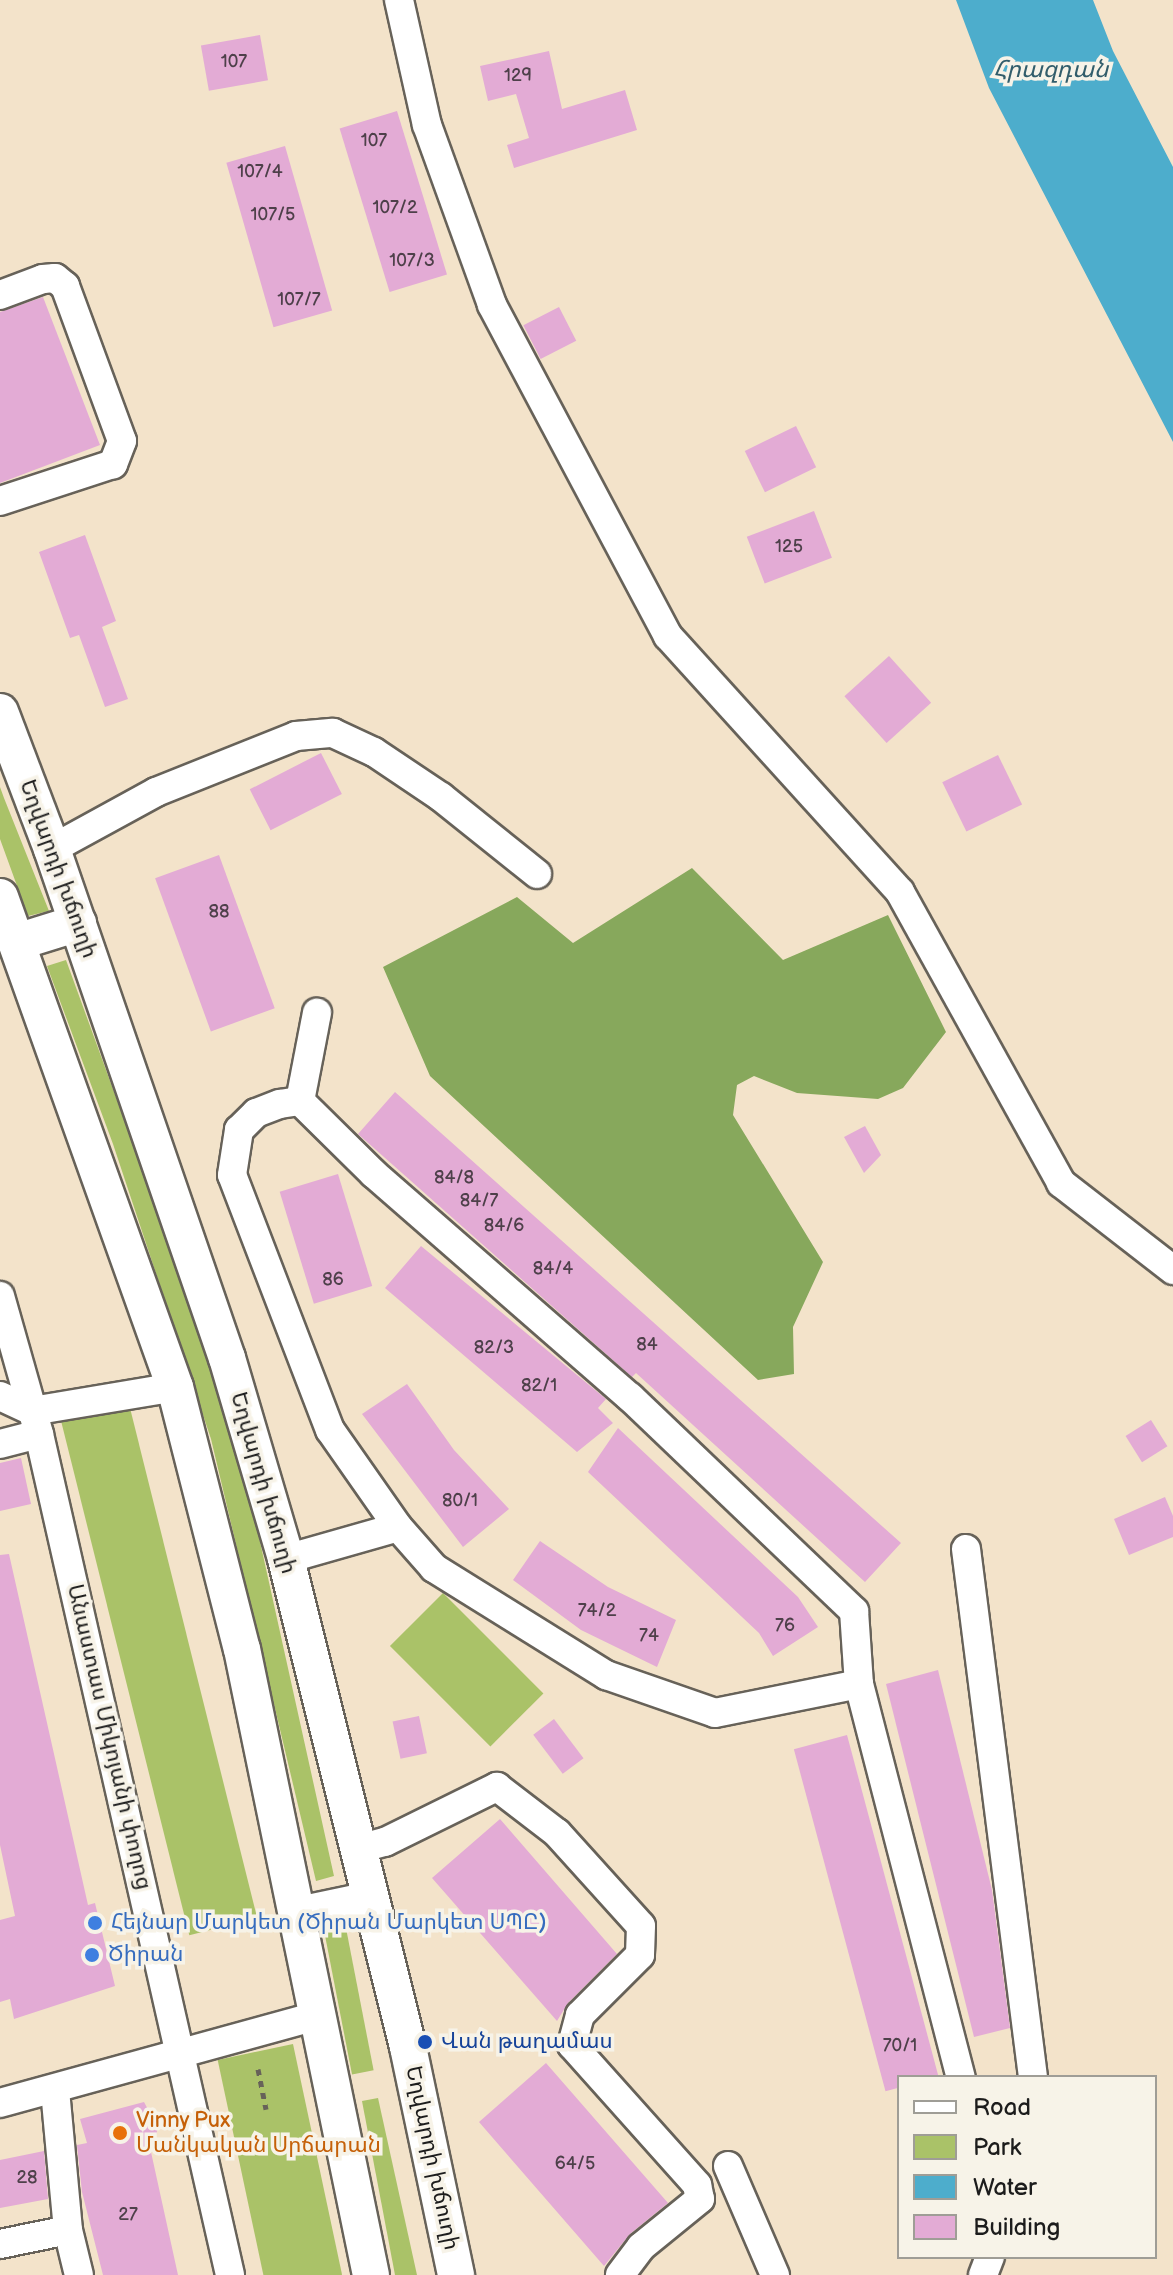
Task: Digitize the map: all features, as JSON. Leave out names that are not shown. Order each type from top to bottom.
[{"type":"main road","name":"Եղվարդի խճուղի","points":[[0,712],[52,849],[227,1358],[286,1559],[408,2047],[456,2275]]},
{"type":"main road","points":[[0,897],[175,1387],[242,1649],[371,2275]]},
{"type":"main road","points":[[17,942],[78,923]]},
{"type":"main road","points":[[298,1915],[370,1900]]},
{"type":"street","points":[[399,0],[427,125],[492,305],[668,636],[900,892],[1061,1183],[1173,1270]]},
{"type":"street","points":[[0,295],[43,279],[55,278],[65,286],[122,441],[113,464],[0,501]]},
{"type":"street","points":[[52,849],[156,792],[296,736],[333,733],[374,752],[441,797],[537,874]]},
{"type":"street","points":[[300,1101],[317,1013]]},
{"type":"street","points":[[300,1101],[256,1113],[247,1121],[231,1154],[232,1175],[330,1430],[398,1527],[434,1568],[606,1675],[715,1713],[859,1684]]},
{"type":"street","points":[[300,1101],[374,1174],[630,1397],[854,1611],[859,1684],[960,2075]]},
{"type":"street","name":"Անաստաս Միկոյանի փողոց","points":[[0,1296],[36,1423],[182,2053],[230,2275]]},
{"type":"street","points":[[0,1444],[36,1423],[175,1387]]},
{"type":"street","points":[[0,1396],[36,1423]]},
{"type":"street","points":[[286,1559],[398,1527]]},
{"type":"street","points":[[966,1549],[1033,2075]]},
{"type":"street","points":[[358,1849],[385,1842],[497,1787],[557,1833],[641,1926],[640,1955],[580,2015],[572,2045],[697,2185],[700,2199],[641,2247],[620,2275]]},
{"type":"street","points":[[0,2084],[13,2100],[319,2015]]},
{"type":"street","points":[[55,2090],[68,2230],[79,2275]]},
{"type":"street","points":[[728,2166],[775,2275]]},
{"type":"street","points":[[0,2244],[68,2230]]},
{"type":"path","points":[[258,2069],[266,2109]]},
{"type":"green space","points":[[0,787],[49,911],[28,916],[0,839]]},
{"type":"green space","points":[[692,868],[783,960],[888,915],[946,1032],[903,1088],[878,1099],[797,1093],[754,1076],[737,1085],[733,1115],[823,1262],[793,1327],[794,1374],[758,1380],[430,1076],[383,967],[517,897],[573,943]]},
{"type":"green space","points":[[66,960],[204,1339],[253,1510],[334,1876],[316,1881],[211,1439],[113,1144],[47,966]]},
{"type":"green space","points":[[129,1404],[257,1918],[189,1935],[61,1421]]},
{"type":"green space","points":[[443,1593],[543,1693],[490,1746],[390,1646]]},
{"type":"green space","points":[[345,1923],[374,2070],[352,2074],[323,1927]]},
{"type":"green space","points":[[293,2044],[342,2275],[263,2275],[218,2060]]},
{"type":"green space","points":[[378,2098],[417,2275],[395,2275],[362,2101]]},
{"type":"water","name":"Հրազդան","points":[[956,0],[1093,0],[1113,51],[1173,167],[1173,442],[989,88]]},
{"type":"building","points":[[260,35],[268,80],[209,91],[201,45]]},
{"type":"building","points":[[549,51],[562,109],[625,90],[637,130],[514,168],[507,145],[529,138],[516,94],[488,101],[480,66]]},
{"type":"building","points":[[397,111],[447,275],[390,292],[340,129]]},
{"type":"building","points":[[285,146],[332,310],[273,327],[226,163]]},
{"type":"building","points":[[43,297],[100,445],[0,483],[0,312]]},
{"type":"building","points":[[559,307],[576,341],[541,359],[523,325]]},
{"type":"building","points":[[796,426],[816,467],[765,492],[745,451]]},
{"type":"building","points":[[814,511],[832,558],[765,583],[747,537]]},
{"type":"building","points":[[85,535],[116,621],[102,627],[128,699],[105,707],[79,635],[70,638],[39,552]]},
{"type":"building","points":[[889,656],[931,703],[887,743],[844,696]]},
{"type":"building","points":[[321,753],[342,794],[271,830],[250,789]]},
{"type":"building","points":[[998,755],[1022,804],[966,832],[942,782]]},
{"type":"building","points":[[219,855],[275,1008],[211,1031],[155,878]]},
{"type":"building","points":[[395,1092],[901,1543],[865,1582],[636,1373],[632,1377],[358,1134]]},
{"type":"building","points":[[865,1126],[881,1155],[864,1173],[844,1137]]},
{"type":"building","points":[[338,1174],[372,1286],[314,1304],[280,1192]]},
{"type":"building","points":[[421,1246],[606,1399],[598,1408],[613,1423],[577,1452],[385,1288]]},
{"type":"building","points":[[407,1384],[454,1450],[509,1509],[463,1547],[362,1414]]},
{"type":"building","points":[[1151,1420],[1167,1446],[1142,1462],[1126,1436]]},
{"type":"building","points":[[618,1428],[798,1597],[818,1627],[773,1656],[759,1633],[588,1472]]},
{"type":"building","points":[[21,1458],[31,1504],[0,1511],[0,1463]]},
{"type":"building","points":[[1165,1497],[1173,1516],[1173,1537],[1129,1555],[1114,1519]]},
{"type":"building","points":[[540,1541],[608,1587],[676,1620],[657,1667],[581,1630],[513,1580]]},
{"type":"building","points":[[9,1554],[88,1905],[95,1903],[115,1986],[14,2019],[10,1999],[0,2002],[0,1920],[15,1916],[0,1845],[0,1555]]},
{"type":"building","points":[[938,1670],[992,1890],[1010,2028],[974,2037],[886,1684]]},
{"type":"building","points":[[419,1716],[427,1753],[400,1759],[393,1722]]},
{"type":"building","points":[[554,1719],[583,1758],[563,1774],[533,1735]]},
{"type":"building","points":[[847,1735],[938,2075],[897,2075],[897,2088],[885,2091],[794,1749]]},
{"type":"building","points":[[500,1819],[617,1954],[568,2003],[557,2021],[432,1878]]},
{"type":"building","points":[[546,2063],[668,2203],[630,2234],[604,2266],[479,2122]]},
{"type":"building","points":[[144,2102],[158,2128],[151,2152],[178,2275],[103,2275],[82,2192],[77,2145],[87,2143],[80,2119]]},
{"type":"building","points":[[44,2151],[48,2199],[0,2208],[0,2160]]},
{"type":"place","name":"Հեյնար Մարկետ (Ծիրան Մարկետ ՍՊԸ)","points":[[95,1923]]},
{"type":"place","name":"Ծիրան","points":[[92,1955]]},
{"type":"place","name":"Վան թաղամաս","points":[[425,2042]]},
{"type":"place","name":"Vinny Pux Մանկական Սրճարան","points":[[120,2133]]}]
